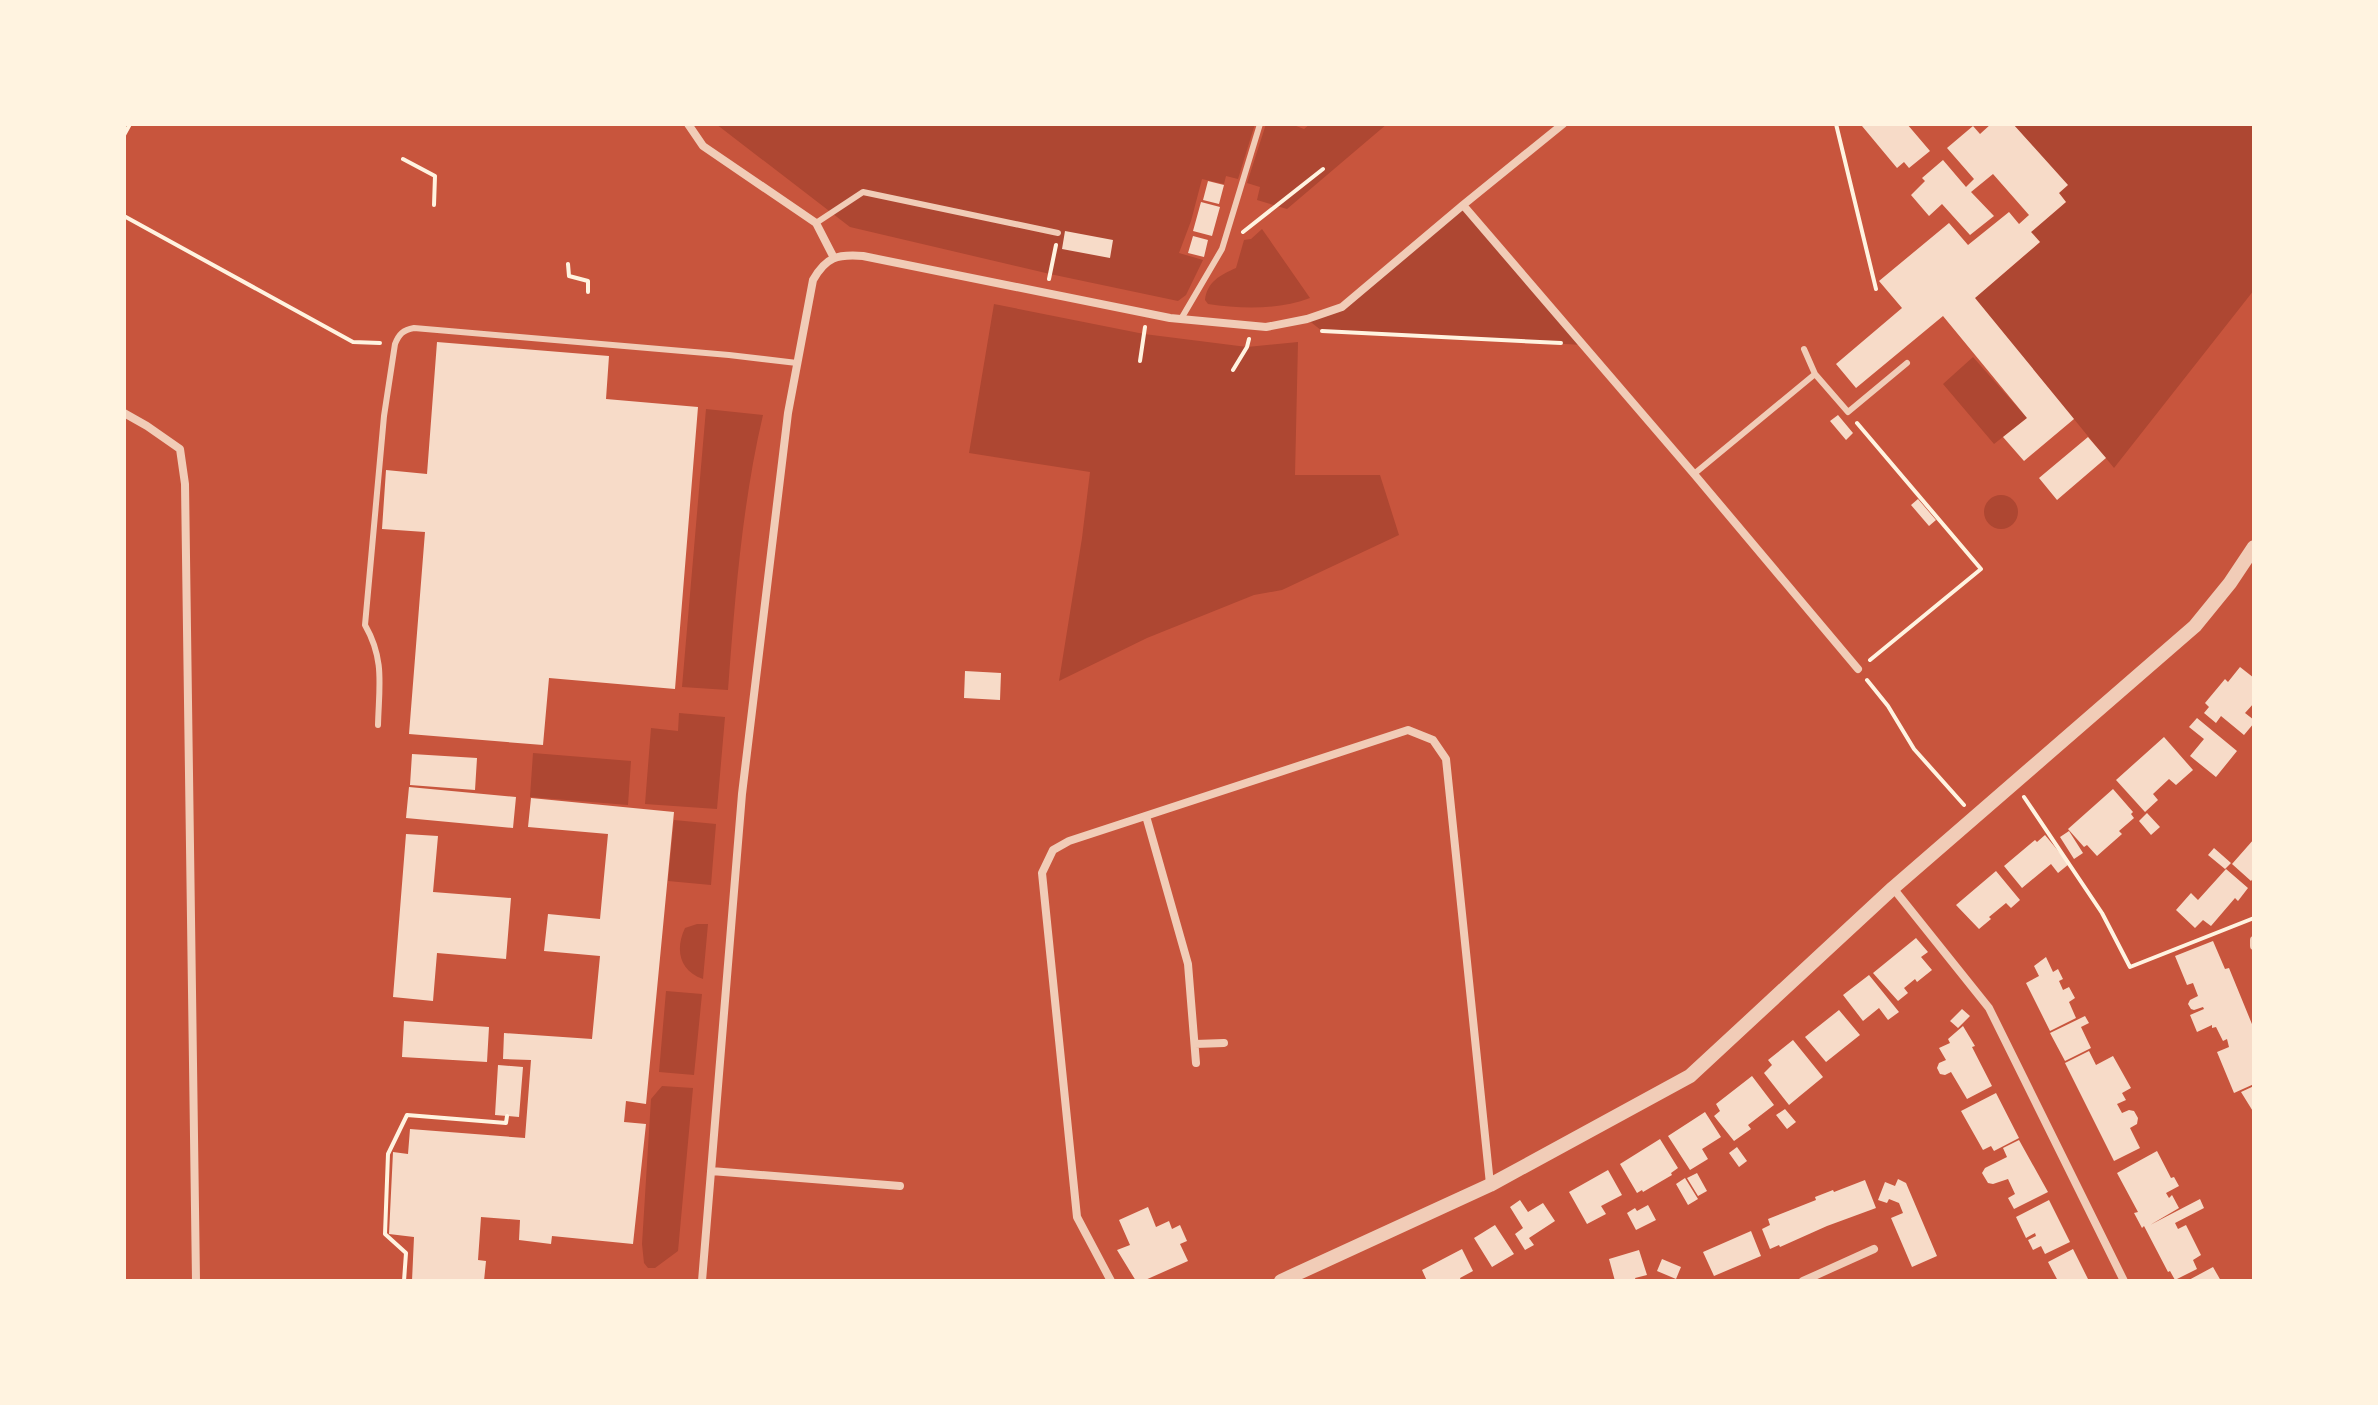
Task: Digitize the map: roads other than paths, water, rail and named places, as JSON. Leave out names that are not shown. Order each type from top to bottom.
[{"type":"street","points":[[688,124],[703,146],[816,223],[834,258]]},
{"type":"street","points":[[702,1281],[742,794],[788,413],[813,280],[821,266],[834,258],[863,256],[1181,319],[1266,327],[1307,319],[1342,307],[1563,124]]},
{"type":"street","points":[[1463,205],[1858,669]]},
{"type":"street","points":[[124,413],[180,449],[185,484],[196,1281]]},
{"type":"street","points":[[1281,1281],[1490,1185],[1690,1076],[1893,888],[2195,626],[2254,547]]},
{"type":"street","points":[[1111,1281],[1077,1217],[1042,873],[1053,850],[1069,841],[1408,730],[1433,740],[1446,759],[1490,1185]]},
{"type":"street","points":[[1146,816],[1188,964],[1196,1063]]},
{"type":"street","points":[[1893,888],[1989,1008],[2124,1281]]},
{"type":"street","points":[[1195,1044],[1224,1043]]},
{"type":"street","points":[[711,1171],[900,1186]]},
{"type":"street","points":[[1807,1280],[1874,1249]]},
{"type":"lane","points":[[1181,319],[1214,264],[1225,239],[1260,124]]},
{"type":"lane","points":[[816,223],[863,192],[1058,233]]},
{"type":"lane","points":[[378,725],[379,657],[365,625],[384,416],[398,335],[414,328],[797,363]]},
{"type":"lane","points":[[1804,349],[1815,374],[1848,412],[1907,363]]},
{"type":"lane","points":[[1694,474],[1815,374]]}]
